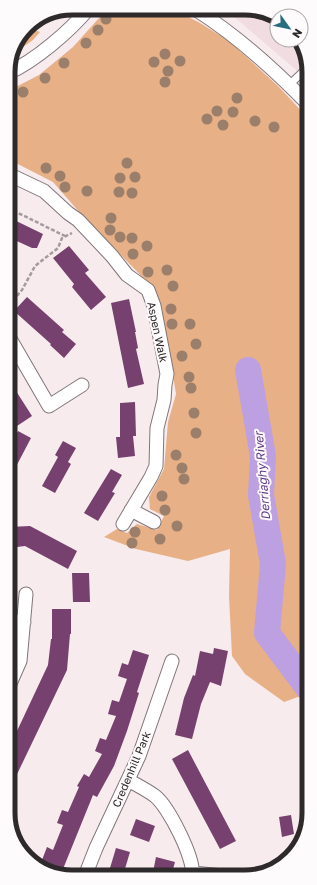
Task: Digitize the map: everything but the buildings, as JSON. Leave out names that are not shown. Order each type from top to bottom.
[{"type":"street","points":[[15,69],[27,63],[82,15]]},
{"type":"street","points":[[215,15],[302,98]]},
{"type":"street","name":"Aspen Walk","points":[[15,177],[44,191],[78,220],[112,256],[127,275],[148,290],[154,306],[167,374],[164,400],[157,428],[156,466],[123,524]]},
{"type":"street","points":[[15,347],[49,406],[82,385]]},
{"type":"street","points":[[132,510],[154,522]]},
{"type":"street","points":[[15,672],[20,660],[26,594]]},
{"type":"street","points":[[15,621],[24,622]]},
{"type":"street","name":"Credenhill Park","points":[[88,870],[96,848],[139,756],[172,661]]},
{"type":"street","points":[[128,780],[156,796],[166,808],[182,838],[192,870]]},
{"type":"lane","points":[[289,85],[302,73]]},
{"type":"path","points":[[15,212],[65,237]]},
{"type":"path","points":[[15,298],[22,290],[35,266],[58,248],[62,238],[83,227]]},
{"type":"shaded area","points":[[102,15],[185,15],[229,41],[279,87],[302,112],[302,696],[284,702],[245,674],[232,656],[229,596],[230,549],[188,561],[136,549],[104,537],[117,529],[127,533],[137,524],[157,530],[164,516],[150,509],[149,497],[164,469],[168,422],[176,394],[162,309],[155,290],[81,214],[53,182],[15,163],[15,87],[39,75],[73,47]]},
{"type":"shaded area","points":[[232,15],[256,16],[269,21],[269,47]]},
{"type":"shaded area","points":[[34,30],[40,32],[33,40],[20,49],[27,37]]},
{"type":"shaded area","points":[[270,48],[296,48],[301,61],[302,76]]},
{"type":"waterway","name":"Derriaghy River","points":[[248,370],[263,456],[261,495],[273,564],[267,633],[302,680]]}]
